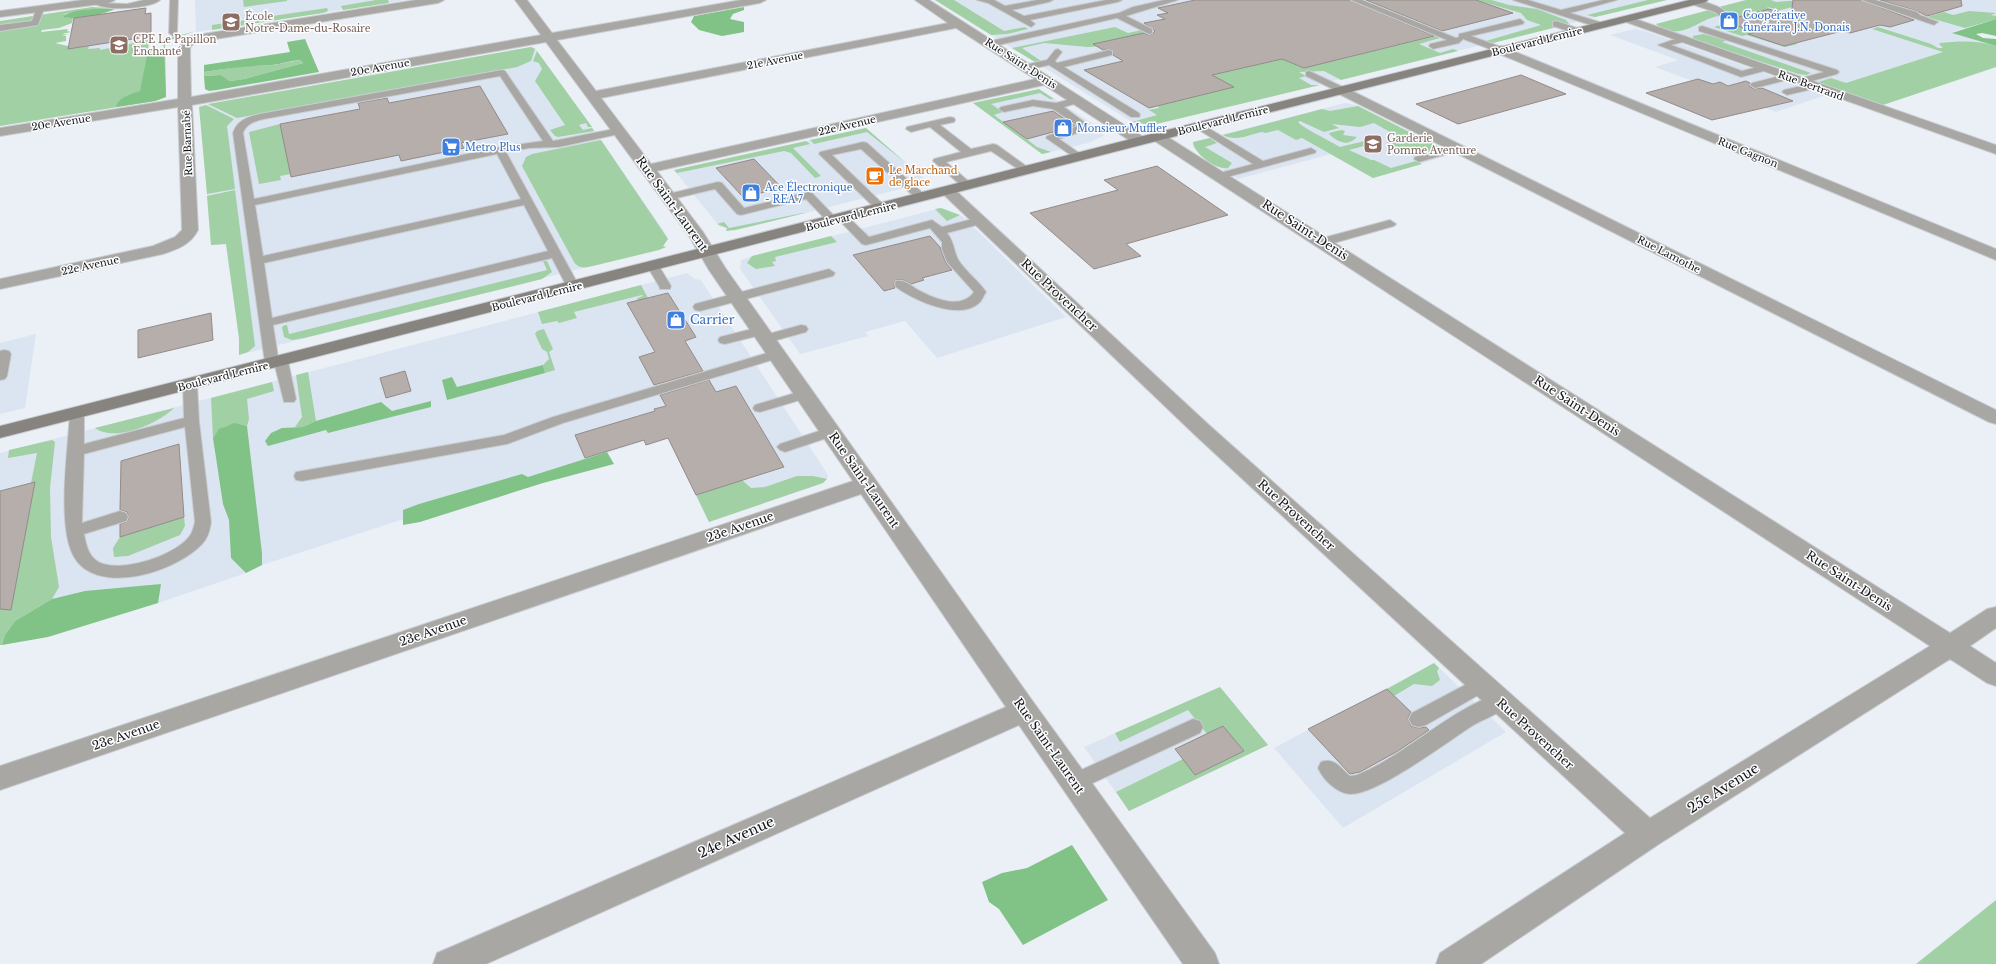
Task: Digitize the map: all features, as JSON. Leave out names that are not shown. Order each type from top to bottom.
[{"type":"main road","name":"Boulevard Lemire","points":[[0,432],[1200,126],[1699,1]]},
{"type":"street","points":[[0,14],[109,0]]},
{"type":"street","name":"Rue Barnabé","points":[[178,242],[187,236],[190,230],[185,45],[190,41],[206,36],[438,0]]},
{"type":"street","name":"Rue Saint-Laurent","points":[[521,0],[695,231],[737,297],[1024,711],[1203,964]]},
{"type":"street","name":"20e Avenue","points":[[0,132],[186,102],[760,0]]},
{"type":"street","name":"Rue Saint-Denis","points":[[921,0],[1103,117],[1220,176],[1996,676]]},
{"type":"street","name":"Rue Bertrand","points":[[1627,19],[1996,150]]},
{"type":"street","name":"21e Avenue","points":[[592,96],[959,24]]},
{"type":"street","name":"Rue Gagnon","points":[[1501,50],[1996,255]]},
{"type":"street","name":"22e Avenue","points":[[647,169],[1047,80]]},
{"type":"street","name":"Rue Lamothe","points":[[1342,90],[1996,418]]},
{"type":"street","name":"Rue Provencher","points":[[958,188],[980,221],[1202,430],[1648,835]]},
{"type":"street","name":"22e Avenue","points":[[0,284],[151,251],[178,242]]},
{"type":"street","name":"23e Avenue","points":[[0,778],[867,484]]},
{"type":"street","name":"25e Avenue","points":[[1452,964],[1648,835],[1996,616]]},
{"type":"street","name":"24e Avenue","points":[[448,964],[1024,711]]},
{"type":"lane","points":[[97,2],[101,5],[122,6],[156,0]]},
{"type":"lane","points":[[173,34],[174,0]]},
{"type":"lane","points":[[989,0],[1045,32]]},
{"type":"lane","points":[[1004,9],[1050,0]]},
{"type":"lane","points":[[1023,20],[1118,0]]},
{"type":"lane","points":[[990,44],[1119,16],[1136,9],[1174,0]]},
{"type":"lane","points":[[1355,0],[1462,38],[1501,50]]},
{"type":"lane","points":[[1374,0],[1462,38]]},
{"type":"lane","points":[[1517,0],[1562,12],[1600,26]]},
{"type":"lane","points":[[1562,12],[1613,0]]},
{"type":"lane","points":[[1866,0],[1934,22]]},
{"type":"lane","points":[[1699,1],[1718,10],[1726,16],[1726,18]]},
{"type":"lane","points":[[31,32],[40,9]]},
{"type":"lane","points":[[1119,16],[1149,31]]},
{"type":"lane","points":[[1434,46],[1520,22]]},
{"type":"lane","points":[[1712,22],[1703,25],[1702,29],[1662,45],[1741,74],[1765,68]]},
{"type":"lane","points":[[0,28],[34,23]]},
{"type":"lane","points":[[1556,24],[1577,31]]},
{"type":"lane","points":[[1702,29],[1834,72],[1801,81]]},
{"type":"lane","points":[[1027,67],[1097,49]]},
{"type":"lane","points":[[1054,60],[1109,53]]},
{"type":"lane","points":[[1054,60],[1072,76],[1135,115]]},
{"type":"lane","points":[[289,399],[276,362],[266,323],[238,129],[245,122],[264,116],[502,72],[550,144]]},
{"type":"lane","points":[[1047,80],[1090,74]]},
{"type":"lane","points":[[1309,74],[1342,90]]},
{"type":"lane","points":[[1755,85],[1788,77]]},
{"type":"lane","points":[[1787,92],[1814,86]]},
{"type":"lane","points":[[1004,109],[1033,103],[1056,106],[1078,100]]},
{"type":"lane","points":[[1056,106],[1085,125]]},
{"type":"lane","points":[[1039,136],[1056,135],[1085,128],[1085,125],[1125,108]]},
{"type":"lane","points":[[911,129],[950,120]]},
{"type":"lane","points":[[932,124],[969,153]]},
{"type":"lane","points":[[1200,126],[1262,165]]},
{"type":"lane","points":[[249,203],[530,144],[559,144],[619,132]]},
{"type":"lane","points":[[1056,135],[1078,157]]},
{"type":"lane","points":[[881,208],[824,154],[863,145],[922,198]]},
{"type":"lane","points":[[958,188],[938,161],[993,147],[1028,171]]},
{"type":"lane","points":[[1419,159],[1457,148]]},
{"type":"lane","points":[[500,150],[574,286]]},
{"type":"lane","points":[[1220,176],[1311,151]]},
{"type":"lane","points":[[721,173],[711,176],[741,212],[808,195],[838,219],[866,246],[932,224],[948,242],[952,260],[980,292],[972,301],[959,305],[939,304],[924,299],[901,284]]},
{"type":"lane","points":[[668,197],[718,185]]},
{"type":"lane","points":[[257,261],[527,200]]},
{"type":"lane","points":[[940,232],[980,221]]},
{"type":"lane","points":[[1323,242],[1390,224]]},
{"type":"lane","points":[[266,323],[556,253]]},
{"type":"lane","points":[[653,266],[665,286]]},
{"type":"lane","points":[[700,307],[829,273]]},
{"type":"lane","points":[[302,476],[507,439],[801,329]]},
{"type":"lane","points":[[725,340],[768,341]]},
{"type":"lane","points":[[0,355],[4,354],[0,376]]},
{"type":"lane","points":[[77,413],[74,532],[81,555],[86,562],[96,569],[107,572],[130,571],[148,566],[178,553],[196,540],[202,532],[203,522],[192,421],[190,384]]},
{"type":"lane","points":[[760,408],[805,394]]},
{"type":"lane","points":[[76,451],[192,421]]},
{"type":"lane","points":[[785,447],[831,432]]},
{"type":"lane","points":[[74,532],[120,516]]},
{"type":"lane","points":[[1419,720],[1482,684]]},
{"type":"lane","points":[[1328,768],[1340,780],[1348,785],[1358,784],[1421,749],[1466,720],[1500,701]]},
{"type":"lane","points":[[1449,703],[1466,720]]},
{"type":"lane","points":[[1075,782],[1192,727]]},
{"type":"shaded area","name":"École Notre-Dame-du-Rosaire","points":[[195,0],[406,0],[196,32]]},
{"type":"shaded area","points":[[935,0],[1667,0],[1152,125],[1132,122]]},
{"type":"shaded area","points":[[1746,0],[1996,0],[1996,19],[1952,32],[1996,46],[1996,67],[1883,105],[1798,74],[1665,29],[1656,24]]},
{"type":"shaded area","name":"CPE Le Papillon Enchanté","points":[[151,28],[148,51],[87,61],[89,37]]},
{"type":"shaded area","points":[[1635,29],[1645,31],[1826,95],[1776,112],[1655,67],[1678,60],[1610,35]]},
{"type":"shaded area","points":[[531,47],[535,48],[666,234],[668,239],[663,246],[666,247],[239,355],[239,338],[226,244],[211,245],[200,106]]},
{"type":"shaded area","points":[[1039,89],[1104,131],[1103,136],[1088,143],[1042,154],[973,103]]},
{"type":"shaded area","points":[[1345,103],[1356,105],[1453,154],[1373,178],[1331,154],[1238,179],[1207,160],[1193,147],[1193,142]]},
{"type":"shaded area","points":[[866,128],[928,182],[746,228],[726,231],[727,228],[719,226],[674,170]]},
{"type":"shaded area","points":[[941,208],[962,216],[1066,317],[937,358],[905,321],[865,332],[868,336],[800,354],[740,269],[741,260],[747,258]]},
{"type":"shaded area","points":[[687,273],[695,279],[701,280],[828,475],[827,479],[823,483],[709,522],[668,438],[646,445],[644,441],[262,565],[246,573],[158,603],[0,645],[0,453]]},
{"type":"shaded area","points":[[36,334],[25,408],[0,414],[0,343]]},
{"type":"shaded area","points":[[1434,663],[1506,732],[1343,828],[1274,748]]},
{"type":"shaded area","points":[[1220,687],[1268,745],[1129,811],[1084,747]]},
{"type":"green space","points":[[243,0],[287,0],[287,1],[244,7]]},
{"type":"green space","points":[[376,0],[388,0],[389,3],[343,10],[341,6]]},
{"type":"green space","points":[[935,0],[954,0],[1004,31],[1025,27],[1028,29],[1007,34],[991,35]]},
{"type":"green space","points":[[1476,0],[1491,0],[1509,5],[1537,9],[1566,20],[1569,24],[1493,43],[1486,41],[1541,25],[1527,20],[1521,13]]},
{"type":"green space","points":[[1648,0],[1667,0],[1595,17],[1587,15]]},
{"type":"green space","points":[[1746,0],[1771,0],[1776,2],[1805,0],[1808,3],[1777,11],[1773,10],[1776,9],[1767,7],[1769,9],[1748,13],[1753,14],[1738,17],[1731,15],[1719,7]]},
{"type":"green space","points":[[92,7],[109,8],[83,10],[65,14],[66,18],[73,18],[72,23],[59,28],[42,30],[41,32],[68,29],[67,31],[71,32],[62,34],[70,34],[62,35],[66,36],[66,41],[55,43],[76,48],[89,46],[88,49],[100,48],[100,50],[149,40],[148,51],[164,49],[163,43],[170,38],[196,31],[173,39],[165,44],[166,97],[155,101],[0,126],[0,21]]},
{"type":"green space","points":[[744,7],[744,10],[733,14],[730,19],[744,22],[744,32],[722,36],[699,30],[691,22],[694,16]]},
{"type":"green space","points":[[117,8],[91,16],[75,18],[63,17],[79,10]]},
{"type":"green space","points":[[327,8],[328,11],[323,13],[212,30],[212,25]]},
{"type":"green space","points":[[1709,10],[1716,12],[1721,16],[1714,17],[1691,28],[1683,30],[1665,30],[1656,24]]},
{"type":"green space","points":[[1969,11],[1996,13],[1991,15],[1996,16],[1996,19],[1965,28],[1927,17],[1944,12],[1953,15]]},
{"type":"green space","points":[[1996,19],[1996,36],[1982,33],[1976,34],[1983,38],[1996,39],[1996,46],[1952,33]]},
{"type":"green space","points":[[1726,23],[1755,32],[1749,34],[1784,46],[1795,43],[1798,44],[1785,47],[1747,35],[1742,36],[1714,27]]},
{"type":"green space","points":[[1115,27],[1128,33],[1142,30],[1225,72],[1282,59],[1304,68],[1436,36],[1440,38],[1419,44],[1440,53],[1453,49],[1458,51],[1341,80],[1324,71],[1299,72],[1306,76],[1299,78],[1311,85],[1320,85],[1152,125],[1132,122],[1157,115],[1149,110],[1159,108],[1158,106],[1234,87],[1152,44],[1087,47],[1044,43],[1022,48],[1041,61],[1035,62],[1012,48]]},
{"type":"green space","points":[[1878,27],[1931,44],[1938,48],[1943,48],[1939,44],[1940,43],[1961,41],[1996,46],[1996,67],[1883,105],[1818,82],[1831,78],[1846,83],[1943,52],[1872,29]]},
{"type":"green space","points":[[1703,34],[1729,40],[1722,42],[1811,73],[1806,75],[1798,74],[1693,39],[1693,36]]},
{"type":"green space","points":[[305,39],[319,72],[217,90],[209,91],[205,89],[204,76],[220,75],[230,81],[244,79],[303,63],[300,60],[272,65],[238,67],[204,72],[204,65],[290,52],[287,42]]},
{"type":"green space","points":[[531,47],[535,49],[531,61],[517,67],[237,118],[208,104]]},
{"type":"green space","points":[[164,49],[166,97],[155,101],[116,107],[122,98],[140,91],[148,51]]},
{"type":"green space","points":[[537,51],[592,127],[588,127],[586,123],[579,125],[583,130],[592,128],[594,131],[558,137],[555,136],[550,130],[565,125],[535,81],[542,69],[539,63],[533,61]]},
{"type":"green space","points":[[300,60],[303,63],[244,79],[230,81],[219,75],[204,76],[204,72],[243,66],[274,65]]},
{"type":"green space","points":[[1039,89],[1054,99],[1050,99],[1040,93],[991,104],[1003,112],[994,115],[1037,147],[1051,152],[1042,154],[973,103]]},
{"type":"green space","points":[[206,105],[234,119],[227,126],[235,189],[207,194],[199,107]]},
{"type":"green space","points":[[1358,106],[1441,148],[1413,156],[1386,142],[1401,138],[1374,123],[1360,127],[1332,124],[1339,128],[1324,132],[1300,121],[1298,122],[1310,131],[1340,147],[1369,140],[1375,143],[1349,150],[1391,168],[1416,161],[1422,164],[1373,178],[1302,138],[1296,140],[1278,130],[1237,138],[1223,135],[1322,109],[1330,111]]},
{"type":"green space","points":[[280,124],[291,174],[280,176],[281,180],[259,184],[249,132]]},
{"type":"green space","points":[[866,128],[906,163],[867,132],[814,144],[810,140]]},
{"type":"green space","points":[[1341,130],[1345,131],[1343,135],[1357,137],[1347,143],[1336,140],[1329,133]]},
{"type":"green space","points":[[1210,138],[1217,143],[1205,147],[1232,163],[1228,168],[1223,168],[1212,164],[1201,156],[1194,147],[1193,142]]},
{"type":"green space","points":[[601,140],[668,239],[663,246],[666,247],[659,250],[590,267],[582,267],[578,266],[574,262],[522,166],[526,157],[532,154]]},
{"type":"green space","points":[[806,141],[810,144],[793,148],[821,176],[815,178],[791,153],[784,151],[677,173],[674,170]]},
{"type":"green space","points":[[235,190],[255,346],[248,352],[239,355],[239,338],[226,244],[211,245],[207,196]]},
{"type":"green space","points":[[941,208],[960,215],[947,221],[935,209]]},
{"type":"green space","points":[[805,213],[735,230],[726,231],[727,228],[717,224],[724,222],[729,228]]},
{"type":"green space","points":[[831,236],[837,242],[775,257],[776,261],[772,262],[775,266],[756,269],[747,263],[752,256]]},
{"type":"green space","points":[[543,261],[547,261],[552,272],[542,279],[304,338],[292,340],[284,337],[282,327],[285,325],[287,325],[289,334],[547,270]]},
{"type":"green space","points":[[641,285],[648,298],[638,301],[637,298],[643,296],[642,295],[574,312],[577,318],[559,323],[557,321],[542,324],[538,312]]},
{"type":"green space","points":[[544,329],[553,349],[549,352],[555,370],[545,373],[543,365],[549,359],[547,352],[542,349],[535,334],[537,331]]},
{"type":"green space","points":[[543,365],[545,373],[447,400],[442,380],[452,377],[457,387]]},
{"type":"green space","points":[[308,372],[316,421],[303,427],[295,427],[302,417],[296,375]]},
{"type":"green space","points":[[272,382],[274,391],[247,399],[249,419],[247,426],[232,425],[224,427],[216,433],[213,438],[211,398]]},
{"type":"green space","points":[[431,401],[431,407],[328,433],[326,430],[268,446],[265,441],[271,433],[282,428],[303,427],[316,421],[381,402],[392,411]]},
{"type":"green space","points":[[174,408],[158,420],[148,425],[125,432],[104,432],[95,428]]},
{"type":"green space","points":[[234,423],[247,426],[262,553],[262,565],[246,573],[231,558],[229,520],[223,504],[213,438],[219,429]]},
{"type":"green space","points":[[52,440],[55,442],[50,488],[51,537],[59,587],[52,599],[15,621],[5,635],[2,645],[0,645],[0,572],[19,566],[35,483],[31,483],[37,453],[8,458],[9,450]]},
{"type":"green space","points":[[607,452],[614,464],[543,483],[420,522],[403,525],[403,510],[419,504],[522,474],[528,477]]},
{"type":"green space","points":[[797,476],[813,476],[827,479],[823,483],[709,522],[696,495],[742,480],[751,488],[765,487]]},
{"type":"green space","points":[[184,517],[185,526],[180,535],[128,556],[114,557],[113,548],[120,537]]},
{"type":"green space","points":[[161,584],[158,603],[48,637],[2,645],[5,635],[15,621],[52,599],[85,591]]},
{"type":"green space","points":[[1434,663],[1439,668],[1437,671],[1440,680],[1432,686],[1414,684],[1394,696],[1387,689]]},
{"type":"green space","points":[[1220,687],[1268,745],[1129,811],[1116,792],[1183,759],[1195,775],[1244,751],[1223,726],[1207,734],[1188,710],[1120,742],[1115,733]]},
{"type":"green space","points":[[1072,845],[1108,900],[1023,945],[999,909],[989,902],[982,882],[1002,873],[1027,868]]},
{"type":"green space","points":[[1996,900],[1996,964],[1916,964]]},
{"type":"building","points":[[1195,0],[1350,0],[1434,36],[1304,68],[1282,59],[1212,75],[1234,87],[1149,108],[1084,70],[1123,61],[1113,55],[1112,50],[1103,50],[1093,44],[1144,33],[1148,35],[1152,34],[1155,31],[1144,23],[1165,19],[1157,15],[1168,13],[1158,8]]},
{"type":"building","points":[[1366,0],[1476,0],[1513,13],[1442,31]]},
{"type":"building","points":[[1793,0],[1861,0],[1914,20],[1890,27],[1880,25],[1850,33],[1842,31],[1784,46],[1748,34],[1756,32],[1722,21],[1726,22],[1731,19],[1769,9],[1791,16]]},
{"type":"building","points":[[1880,0],[1961,0],[1962,6],[1927,16],[1917,11]]},
{"type":"building","points":[[146,8],[145,14],[151,13],[151,32],[139,38],[68,49],[74,18]]},
{"type":"building","points":[[1521,75],[1566,94],[1458,124],[1416,104]]},
{"type":"building","points":[[1698,79],[1713,84],[1720,82],[1728,86],[1746,81],[1750,83],[1749,86],[1754,89],[1762,88],[1793,101],[1712,120],[1646,93]]},
{"type":"building","points":[[480,86],[508,134],[461,143],[464,148],[401,161],[399,155],[291,177],[280,124],[360,109],[358,103],[387,98],[389,103]]},
{"type":"building","points":[[1053,111],[1075,126],[1027,139],[1003,122]]},
{"type":"building","points":[[754,159],[782,188],[743,197],[716,168]]},
{"type":"building","points":[[1157,166],[1228,215],[1126,244],[1141,256],[1094,269],[1030,213],[1118,190],[1104,180]]},
{"type":"building","points":[[930,236],[940,247],[946,263],[952,270],[922,278],[924,280],[911,284],[903,280],[896,280],[894,284],[895,288],[884,291],[853,255]]},
{"type":"building","points":[[668,293],[696,337],[685,341],[703,371],[654,385],[639,357],[655,352],[627,303]]},
{"type":"building","points":[[211,313],[213,340],[138,358],[138,330]]},
{"type":"building","points":[[405,371],[411,391],[386,398],[380,378]]},
{"type":"building","points":[[709,380],[716,392],[736,386],[784,467],[696,495],[668,438],[646,445],[644,440],[585,458],[575,435],[655,411],[654,409],[666,406],[660,395]]},
{"type":"building","points":[[179,444],[184,517],[120,537],[120,524],[126,522],[129,518],[127,512],[120,510],[121,461]]},
{"type":"building","points":[[35,482],[11,610],[0,609],[0,491]]},
{"type":"building","points":[[1387,689],[1411,712],[1408,718],[1411,726],[1419,728],[1426,727],[1429,730],[1398,751],[1360,772],[1350,774],[1308,729]]},
{"type":"building","points":[[1223,726],[1244,751],[1195,775],[1175,749]]},
{"type":"place","name":"Coopérative funéraire J.N. Donais","points":[[1729,21]]},
{"type":"place","name":"École Notre-Dame-du-Rosaire","points":[[231,22]]},
{"type":"place","name":"CPE Le Papillon Enchanté","points":[[119,45]]},
{"type":"place","name":"Monsieur Muffler","points":[[1063,128]]},
{"type":"place","name":"Garderie Pomme Aventure","points":[[1373,144]]},
{"type":"place","name":"Metro Plus","points":[[451,147]]},
{"type":"place","name":"Le Marchand de glace","points":[[875,176]]},
{"type":"place","name":"Ace Électronique - REA 7","points":[[751,193]]},
{"type":"place","name":"Carrier","points":[[676,320]]}]
